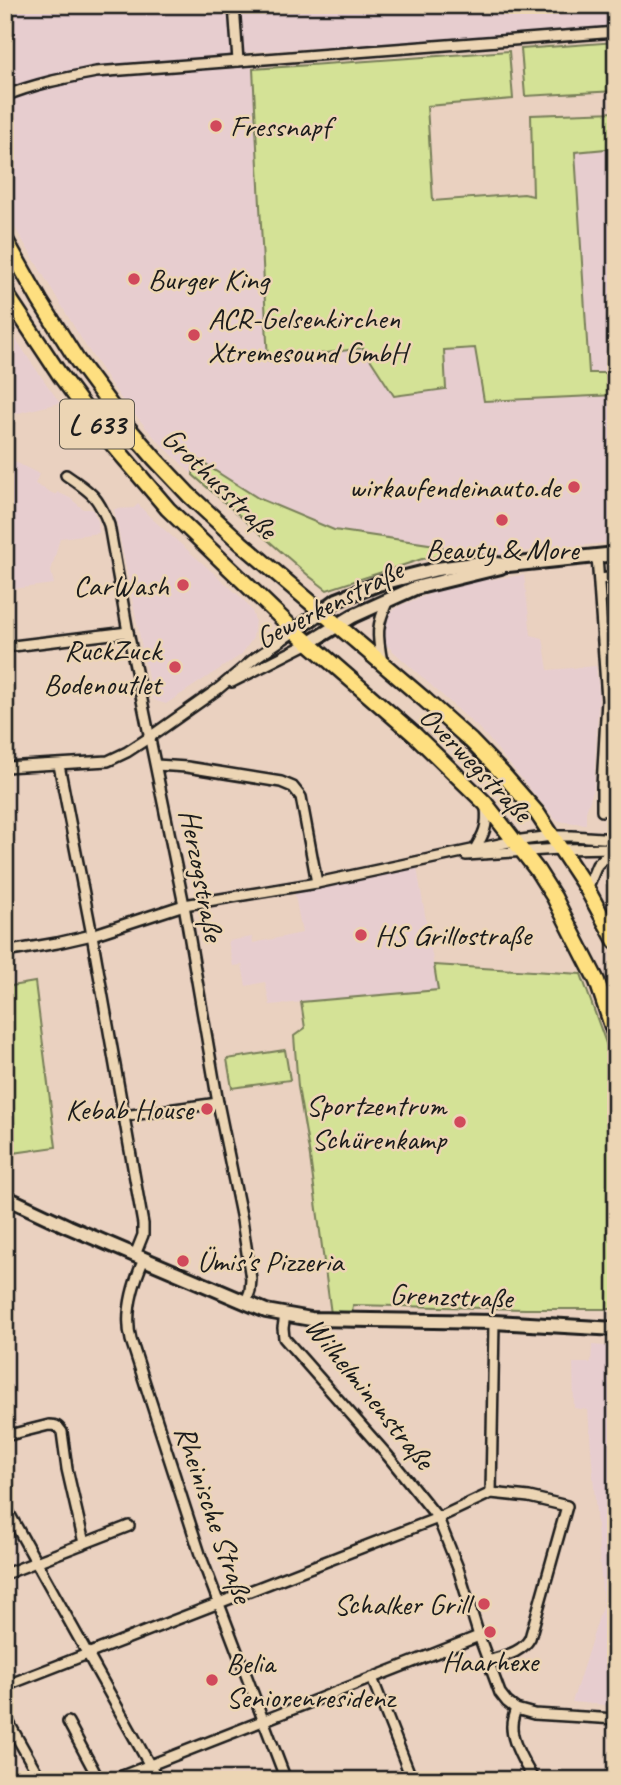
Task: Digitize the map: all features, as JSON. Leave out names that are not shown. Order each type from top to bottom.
[{"type":"main road","name":"Grothusstraße","points":[[5,239],[77,360],[123,422],[189,495],[241,543],[322,610]]},
{"type":"main road","name":"Grothusstraße","points":[[5,292],[60,375],[121,455],[167,509],[295,631]]},
{"type":"main road","name":"Overwegstraße","points":[[322,610],[471,741],[502,773],[537,813],[587,889],[616,942]]},
{"type":"main road","name":"Overwegstraße","points":[[295,631],[416,736],[485,803],[554,897],[597,981],[616,1038]]},
{"type":"street","points":[[234,5],[238,61]]},
{"type":"street","points":[[5,96],[28,87],[96,72],[616,32]]},
{"type":"street","name":"Herzogstraße","points":[[66,475],[96,497],[109,525],[184,905],[218,1103],[242,1220],[251,1279],[246,1302]]},
{"type":"street","name":"Gewerkenstraße","points":[[5,767],[108,761],[150,737],[337,600],[378,584],[437,569],[482,563],[508,565],[616,554]]},
{"type":"street","points":[[597,556],[607,700],[602,811]]},
{"type":"street","name":"Gewerkenstraße","points":[[218,689],[309,643],[338,625],[415,588],[508,565]]},
{"type":"street","points":[[600,579],[616,577]]},
{"type":"street","points":[[382,662],[378,625],[388,600]]},
{"type":"street","points":[[5,646],[128,632]]},
{"type":"street","name":"Rheinische Straße","points":[[59,765],[144,1230],[138,1273],[130,1302],[129,1331],[198,1547],[286,1780]]},
{"type":"street","points":[[156,765],[187,767],[281,782],[293,787],[301,797],[317,883]]},
{"type":"street","points":[[475,849],[483,836],[487,821],[485,803]]},
{"type":"street","points":[[440,856],[556,842],[615,845]]},
{"type":"street","points":[[5,952],[92,935],[184,905],[317,883],[475,849],[556,842],[615,845]]},
{"type":"street","points":[[587,889],[597,865],[615,845]]},
{"type":"street","points":[[124,1116],[218,1103]]},
{"type":"street","name":"Wilhelminenstraße","points":[[5,1197],[34,1212],[266,1311],[285,1315],[284,1338],[388,1456],[438,1518],[458,1568],[500,1693],[516,1709]]},
{"type":"street","name":"Grenzstraße","points":[[285,1315],[311,1319],[494,1322],[616,1329]]},
{"type":"street","points":[[491,1493],[494,1322]]},
{"type":"street","points":[[5,1436],[54,1424],[60,1428],[84,1543]]},
{"type":"street","points":[[5,1686],[438,1518],[491,1493],[529,1497],[567,1506],[527,1645],[488,1661]]},
{"type":"street","points":[[5,1506],[158,1780]]},
{"type":"street","points":[[5,1574],[129,1526]]},
{"type":"street","points":[[112,1780],[479,1636]]},
{"type":"street","points":[[372,1678],[412,1780]]},
{"type":"street","points":[[534,1780],[512,1732],[516,1709],[534,1714],[616,1719]]},
{"type":"street","points":[[5,1716],[41,1780]]},
{"type":"street","points":[[68,1722],[99,1780]]},
{"type":"shaded area","points":[[5,5],[616,5],[616,29],[248,52],[363,348],[475,348],[484,401],[616,395],[616,542],[459,558],[445,556],[442,546],[334,530],[258,498],[196,459],[193,475],[154,437],[119,396],[85,345],[5,211]]},
{"type":"shaded area","points":[[616,148],[616,373],[589,374],[575,152]]},
{"type":"shaded area","points":[[5,322],[31,362],[60,403],[5,416]]},
{"type":"shaded area","points":[[5,457],[39,474],[35,484],[56,495],[57,492],[70,498],[83,509],[92,509],[98,521],[99,533],[60,538],[51,571],[54,584],[5,590]]},
{"type":"shaded area","points":[[138,504],[243,599],[255,620],[253,638],[241,655],[166,704],[152,697],[114,509],[134,508]]},
{"type":"shaded area","points":[[524,575],[531,635],[543,638],[548,670],[596,666],[599,691],[594,788],[586,812],[586,824],[555,819],[483,732],[384,643],[386,619],[401,605],[450,586]]},
{"type":"shaded area","name":"HS Grillostraße","points":[[417,868],[438,990],[270,1005],[265,982],[246,986],[242,965],[233,966],[228,941],[252,937],[253,943],[302,933],[294,890]]},
{"type":"shaded area","points":[[592,1345],[616,1347],[616,1706],[572,1702],[603,1604],[588,1410],[574,1408],[573,1363],[591,1363]]},
{"type":"green space","points":[[616,42],[616,91],[525,96],[521,49]]},
{"type":"green space","points":[[509,51],[513,99],[427,106],[433,201],[524,194],[533,196],[531,115],[616,112],[616,148],[575,152],[589,373],[616,373],[616,395],[484,401],[475,348],[444,350],[446,389],[394,396],[363,348],[268,361],[253,69]]},
{"type":"green space","points":[[195,458],[258,498],[334,530],[442,546],[445,556],[422,559],[327,590],[193,475]]},
{"type":"green space","name":"Sportzentrum Schürenkamp","points":[[434,965],[581,974],[616,1071],[616,1309],[353,1305],[352,1314],[331,1314],[298,1087],[294,1036],[305,1028],[301,1002],[438,990]]},
{"type":"green space","points":[[35,982],[56,1147],[6,1154],[5,987]]},
{"type":"green space","points":[[285,1050],[290,1080],[232,1088],[227,1059]]},
{"type":"place","name":"Fressnapf","points":[[216,126]]},
{"type":"place","name":"Burger King","points":[[134,279]]},
{"type":"place","name":"ACR-Gelsenkirchen Xtremesound GmbH","points":[[194,335]]},
{"type":"place","name":"wirkaufendeinauto.de","points":[[574,487]]},
{"type":"place","name":"Beauty & More","points":[[502,520]]},
{"type":"place","name":"CarWash","points":[[183,585]]},
{"type":"place","name":"RuckZuck Bodenoutlet","points":[[175,667]]},
{"type":"place","name":"HS Grillostraße","points":[[361,935]]},
{"type":"place","name":"Kebab House","points":[[207,1109]]},
{"type":"place","name":"Sportzentrum Schürenkamp","points":[[460,1122]]},
{"type":"place","name":"Ümis's Pizzeria","points":[[183,1261]]},
{"type":"place","name":"Schalker Grill","points":[[484,1604]]},
{"type":"place","name":"Haarhexe","points":[[490,1632]]},
{"type":"place","name":"Belia Seniorenresidenz","points":[[212,1680]]}]
